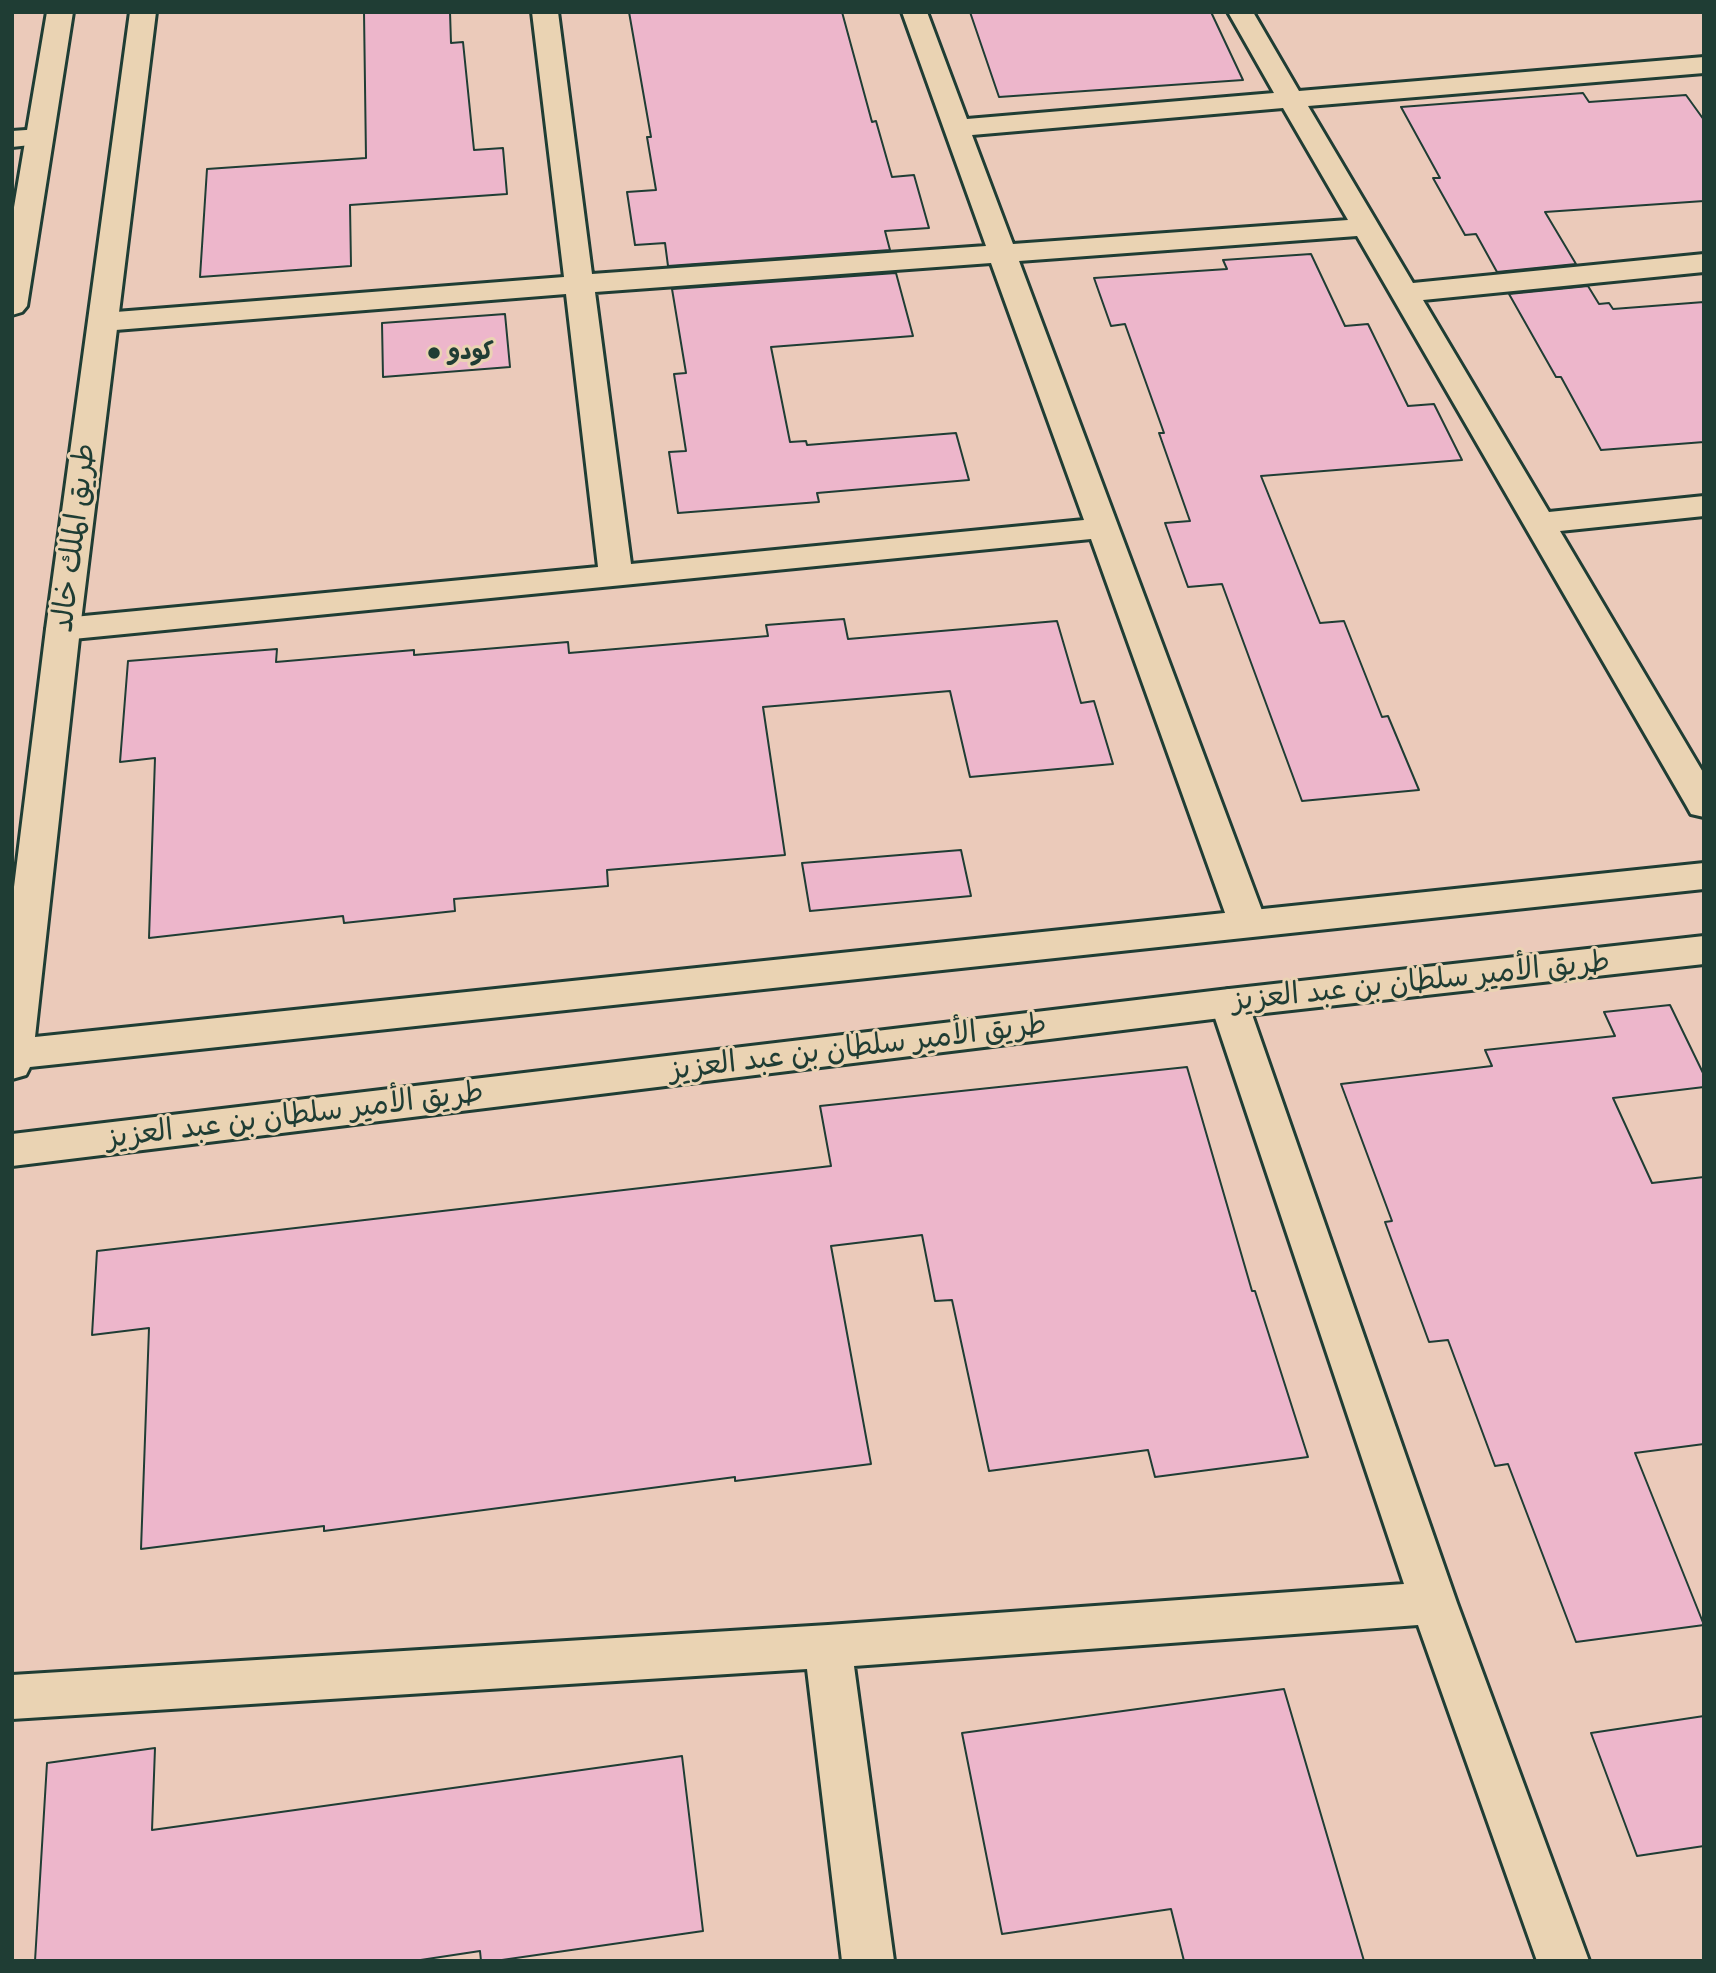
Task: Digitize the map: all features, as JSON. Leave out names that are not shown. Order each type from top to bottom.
[{"type":"street","points":[[12,306],[60,12]]},
{"type":"street","name":"طريق الملك خالد","points":[[12,1064],[63,629],[143,12]]},
{"type":"street","points":[[545,12],[616,576]]},
{"type":"street","points":[[914,12],[1248,924]]},
{"type":"street","points":[[1240,12],[1704,805]]},
{"type":"street","points":[[957,128],[1704,65]]},
{"type":"street","points":[[12,139],[40,137]]},
{"type":"street","points":[[103,322],[579,284],[1366,227]]},
{"type":"street","points":[[1404,293],[1704,263]]},
{"type":"street","points":[[1538,523],[1704,506]]},
{"type":"street","points":[[63,629],[1102,528]]},
{"type":"street","points":[[13,1054],[1704,876]]},
{"type":"street","name":"طريق الأمير سلطان بن عبد العزيز","points":[[12,1150],[1229,1003],[1704,950]]},
{"type":"street","points":[[1229,1003],[1434,1603],[1563,1961]]},
{"type":"street","points":[[12,1697],[828,1646],[1434,1603]]},
{"type":"street","points":[[828,1646],[868,1961]]},
{"type":"building","points":[[364,12],[450,12],[451,43],[463,42],[474,150],[503,148],[507,194],[350,205],[351,266],[200,277],[207,169],[366,158]]},
{"type":"building","points":[[629,12],[842,12],[872,122],[876,121],[892,177],[914,175],[929,228],[885,231],[890,250],[668,266],[665,243],[635,245],[627,192],[656,190],[647,137],[651,137]]},
{"type":"building","points":[[970,12],[1211,12],[1243,80],[999,97]]},
{"type":"building","points":[[1583,93],[1589,102],[1686,95],[1704,120],[1704,201],[1545,212],[1576,264],[1497,272],[1476,234],[1465,235],[1433,178],[1440,178],[1401,107]]},
{"type":"building","points":[[1311,254],[1345,326],[1368,324],[1408,406],[1434,404],[1462,460],[1261,476],[1320,623],[1344,621],[1382,717],[1388,716],[1419,790],[1302,801],[1222,584],[1188,587],[1165,523],[1190,521],[1159,433],[1164,433],[1125,324],[1111,326],[1094,278],[1227,269],[1223,260]]},
{"type":"building","points":[[896,273],[913,336],[771,347],[790,442],[806,441],[807,445],[956,433],[969,480],[817,493],[819,502],[678,513],[669,452],[686,451],[674,374],[686,373],[672,289]]},
{"type":"building","points":[[1588,286],[1599,304],[1609,303],[1613,309],[1704,302],[1704,442],[1601,450],[1561,377],[1556,377],[1509,294]]},
{"type":"building","points":[[505,314],[510,367],[383,377],[382,323]]},
{"type":"building","points":[[844,619],[848,639],[1057,621],[1081,703],[1094,701],[1113,764],[970,777],[950,691],[763,707],[785,855],[607,870],[608,886],[454,899],[455,911],[344,923],[343,916],[149,938],[155,758],[120,762],[128,661],[277,649],[276,662],[414,650],[414,655],[568,642],[569,653],[768,636],[766,625]]},
{"type":"building","points":[[961,850],[971,896],[810,911],[802,863]]},
{"type":"building","points":[[1670,1005],[1704,1075],[1704,1087],[1613,1098],[1652,1183],[1704,1177],[1704,1444],[1635,1453],[1704,1625],[1576,1642],[1508,1464],[1495,1466],[1448,1340],[1429,1342],[1385,1222],[1392,1221],[1341,1084],[1492,1066],[1485,1050],[1615,1036],[1604,1012]]},
{"type":"building","points":[[1187,1067],[1252,1291],[1255,1291],[1308,1457],[1155,1477],[1148,1450],[989,1471],[952,1300],[935,1301],[922,1235],[831,1246],[871,1464],[735,1481],[735,1477],[324,1531],[324,1526],[141,1549],[149,1328],[92,1335],[97,1251],[831,1166],[820,1106]]},
{"type":"building","points":[[1284,1689],[1364,1961],[1184,1961],[1171,1909],[1002,1934],[962,1733]]},
{"type":"building","points":[[1704,1716],[1704,1846],[1637,1856],[1591,1733]]},
{"type":"building","points":[[155,1748],[152,1830],[682,1756],[703,1931],[495,1961],[481,1961],[480,1951],[414,1961],[35,1961],[47,1763]]},
{"type":"place","name":"كودو","points":[[434,353]]}]
